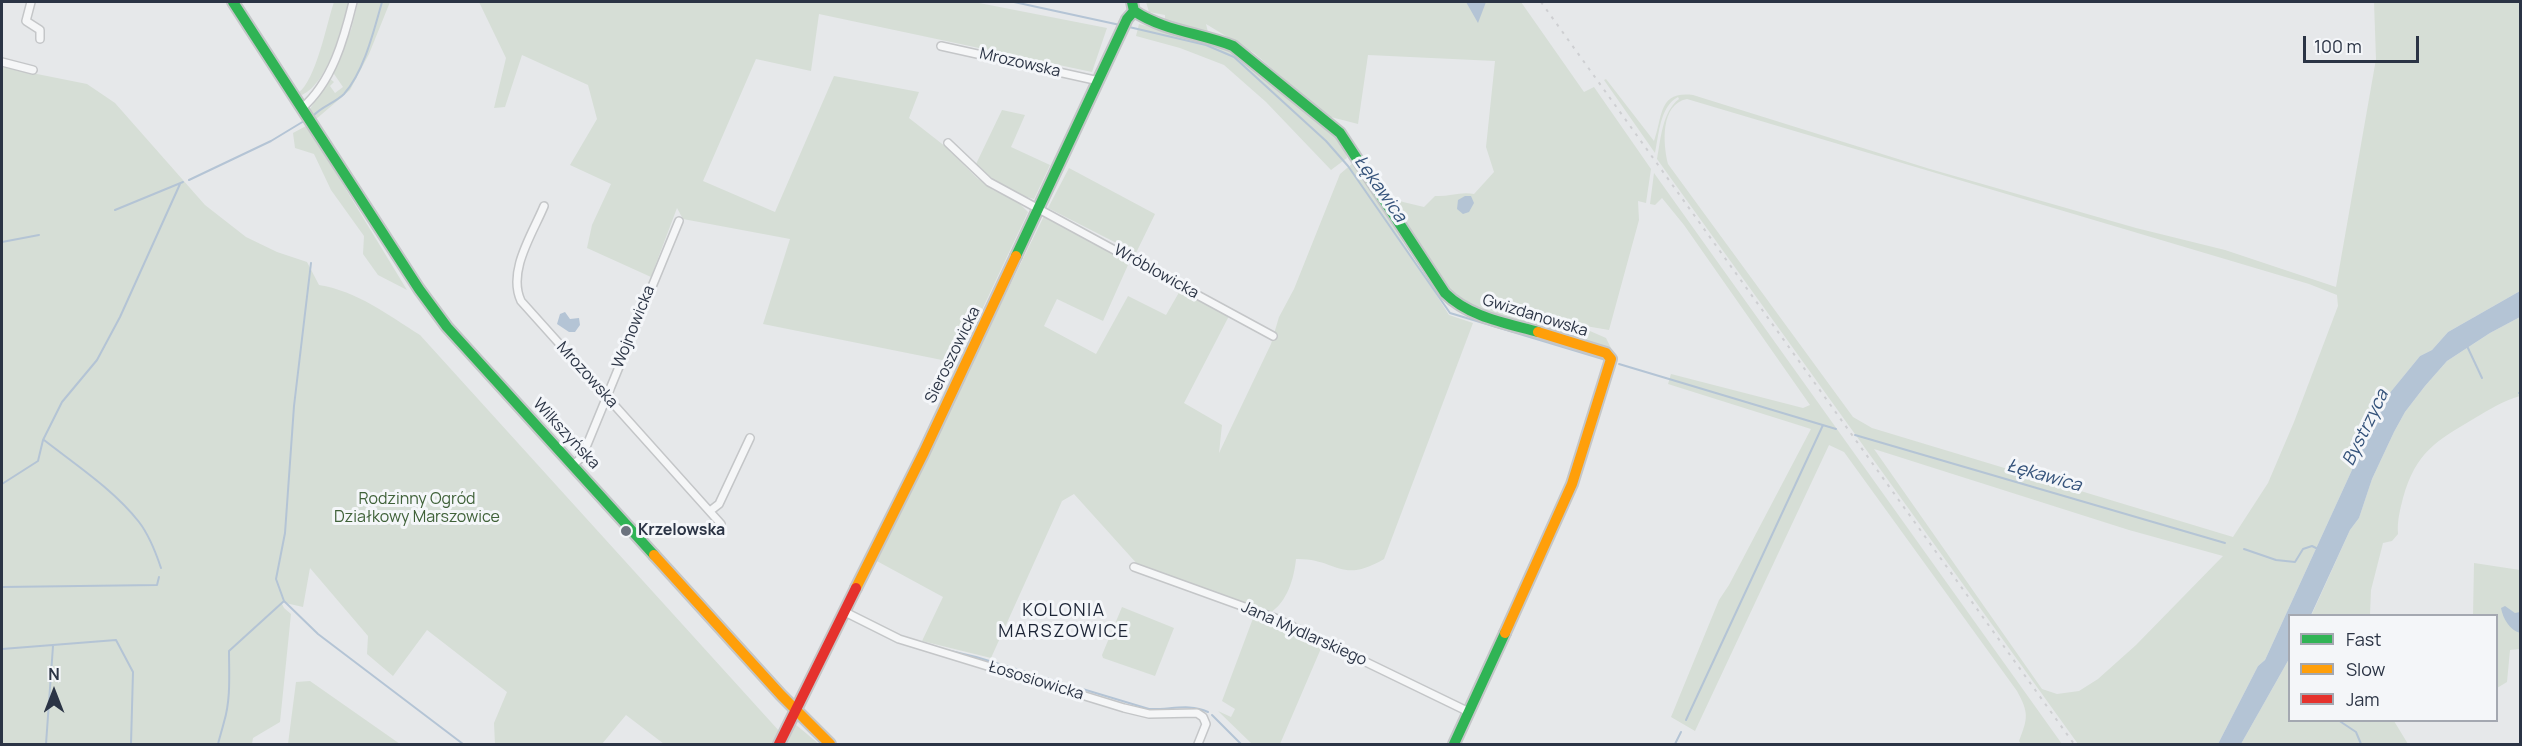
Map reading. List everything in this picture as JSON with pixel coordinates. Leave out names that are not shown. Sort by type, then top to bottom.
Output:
[{"type":"street","points":[[31,2],[26,21],[40,30],[40,39]]},
{"type":"street","name":"Wilkszyńska","points":[[233,2],[419,289],[447,327],[795,711],[830,744]]},
{"type":"street","points":[[302,108],[317,92],[335,58],[353,2]]},
{"type":"street","name":"Sieroszowicka","points":[[795,711],[846,612],[1040,208],[1133,6]]},
{"type":"street","name":"Gwizdanowska","points":[[1133,6],[1152,23],[1215,39],[1233,46],[1340,133],[1441,286],[1455,303],[1471,312],[1606,353],[1611,359],[1610,371],[1572,484],[1454,744]]},
{"type":"street","name":"Mrozowska","points":[[941,46],[1099,81]]},
{"type":"street","points":[[2,62],[33,70]]},
{"type":"street","name":"Wróblowicka","points":[[948,143],[989,182],[1273,336]]},
{"type":"street","name":"Mrozowska","points":[[544,206],[518,269],[518,295],[521,301],[721,524]]},
{"type":"street","name":"Wojnowicka","points":[[573,465],[582,457],[679,221]]},
{"type":"street","points":[[710,511],[719,504],[750,438]]},
{"type":"street","name":"Jana Mydlarskiego","points":[[1134,567],[1275,618],[1468,712]]},
{"type":"street","name":"Łososiowicka","points":[[846,612],[900,639],[1124,708],[1149,714],[1201,715],[1206,724],[1198,744]]},
{"type":"street","points":[[779,744],[795,711]]},
{"type":"green space","points":[[334,2],[349,2],[338,40],[320,78],[302,95],[298,93],[310,77]]},
{"type":"green space","points":[[358,2],[390,2],[369,54],[350,90],[315,120],[310,109],[329,78],[334,82],[330,86],[335,93],[343,87],[332,71],[351,30]]},
{"type":"green space","points":[[479,2],[974,2],[1107,28],[1092,72],[819,14],[811,71],[756,59],[703,181],[775,212],[834,76],[919,92],[909,118],[946,147],[977,178],[993,190],[1017,201],[1028,212],[957,363],[763,324],[790,239],[683,219],[677,208],[651,277],[587,248],[592,225],[611,184],[570,165],[597,119],[588,85],[522,55],[505,107],[494,108],[506,58]]},
{"type":"green space","points":[[1146,2],[1521,2],[1584,92],[1594,87],[1651,169],[1646,203],[1638,201],[1639,220],[1609,330],[1574,324],[1606,338],[1611,348],[1609,351],[1476,308],[1458,300],[1450,293],[1389,202],[1391,195],[1403,202],[1424,207],[1435,196],[1474,194],[1494,172],[1486,147],[1495,61],[1368,55],[1358,124],[1327,116],[1254,53],[1206,24],[1208,32],[1165,22],[1165,15],[1149,12]]},
{"type":"green space","points":[[2374,2],[2520,2],[2520,291],[2448,332],[2432,350],[2420,356],[2384,400],[2265,660],[2258,666],[2218,744],[2078,744],[1657,159],[1666,118],[1673,104],[1679,99],[1678,97],[1667,107],[1664,114],[1655,153],[1604,80],[1606,79],[1654,141],[1661,114],[1668,101],[1673,97],[1693,95],[1930,169],[2136,228],[2225,250],[2336,287],[2376,59]],"holes":[[[1687,99],[2309,284],[2337,295],[2338,306],[2268,483],[2233,537],[1872,428],[1853,417],[1668,164],[1665,146],[1668,116],[1678,102]],[[1874,449],[2129,530],[2223,556],[2136,645],[2098,679],[2079,691],[2057,694],[2042,689]]]},
{"type":"green space","points":[[1139,24],[1229,48],[1333,133],[1345,149],[1347,158],[1331,170],[1266,102],[1224,65],[1180,48],[1136,36]]},
{"type":"green space","name":"Rodzinny Ogród Działkowy Marszowice","points":[[2,67],[87,84],[115,103],[205,205],[246,237],[277,252],[307,262],[319,285],[359,298],[420,335],[780,732],[774,744],[664,744],[626,715],[602,744],[495,744],[494,723],[507,692],[427,630],[393,676],[367,654],[368,636],[310,568],[303,607],[281,602],[291,614],[280,722],[253,738],[252,744],[2,744]]},
{"type":"green space","points":[[1002,110],[1025,115],[1011,147],[1050,165],[1034,199],[1002,186],[976,164]]},
{"type":"green space","points":[[306,126],[407,290],[378,275],[363,254],[364,236],[331,190],[314,154],[295,148],[293,133]]},
{"type":"green space","points":[[1353,163],[1449,315],[1473,323],[1384,559],[1357,570],[1348,570],[1321,562],[1296,559],[1289,589],[1281,603],[1270,613],[1139,566],[1074,494],[1062,501],[991,658],[922,641],[943,597],[875,560],[1044,216],[1125,259],[1128,265],[1103,321],[1057,299],[1044,326],[1096,354],[1128,296],[1166,315],[1181,289],[1229,316],[1184,403],[1222,425],[1219,453],[1271,344],[1279,317],[1294,289],[1340,174]]},
{"type":"green space","points":[[1069,168],[1155,214],[1136,253],[1048,208]]},
{"type":"green space","points":[[1654,173],[2062,744],[2021,744],[2019,741],[2026,716],[2024,705],[2017,691],[1844,452],[1829,445],[1695,731],[1671,717],[1719,600],[1811,429],[1668,384],[1671,374],[1803,408],[1810,405],[1684,225],[1662,198],[1655,205],[1650,204]]},
{"type":"green space","points":[[2520,317],[2520,396],[2508,400],[2449,434],[2429,449],[2414,469],[2403,498],[2398,520],[2398,534],[2392,541],[2383,543],[2371,590],[2370,614],[2312,614],[2350,530],[2359,518],[2372,479],[2405,412],[2447,361]]},
{"type":"green space","points":[[2474,563],[2520,570],[2520,649],[2510,650],[2507,682],[2498,687],[2498,614],[2473,614]]},
{"type":"green space","points":[[1122,607],[1174,628],[1155,676],[1103,658],[1102,655]]},
{"type":"green space","points":[[1255,613],[1273,621],[1274,625],[1322,646],[1280,744],[1252,744],[1218,711],[1231,717],[1235,709],[1222,701]]},
{"type":"green space","points":[[2288,661],[2288,722],[2395,722],[2408,744],[2241,744]]},
{"type":"green space","points":[[310,681],[400,744],[288,744],[296,682]]},
{"type":"green space","points":[[795,724],[819,744],[784,744]]},
{"type":"water","points":[[1466,2],[1486,2],[1478,23]]},
{"type":"water","points":[[1471,196],[1474,203],[1469,212],[1463,214],[1457,209],[1458,200]]},
{"type":"water","points":[[2520,291],[2520,317],[2447,361],[2405,412],[2372,479],[2359,518],[2350,530],[2311,614],[2288,614],[2288,661],[2241,744],[2218,744],[2258,666],[2265,660],[2384,400],[2420,356],[2432,350],[2448,332]]},
{"type":"water","points":[[565,312],[570,319],[579,318],[580,325],[575,332],[569,332],[557,324],[560,314]]},
{"type":"water","points":[[2505,606],[2515,613],[2520,612],[2520,633],[2510,627],[2505,620],[2501,608]]},
{"type":"waterway","points":[[313,116],[344,94],[351,85],[368,50],[382,2]]},
{"type":"waterway","name":"Łękawica","points":[[1014,2],[1120,25]]},
{"type":"waterway","name":"Łękawica","points":[[1129,27],[1206,45],[1234,57],[1326,141],[1348,166],[1450,313],[1606,360]]},
{"type":"waterway","points":[[189,180],[271,141],[304,121]]},
{"type":"waterway","points":[[115,210],[183,182]]},
{"type":"waterway","points":[[2,484],[38,461],[43,440],[62,402],[97,360],[120,317],[180,184]]},
{"type":"waterway","points":[[2,242],[39,235]]},
{"type":"waterway","points":[[218,744],[228,704],[229,651],[284,601],[276,579],[285,533],[294,406],[311,263]]},
{"type":"waterway","points":[[2467,346],[2482,378]]},
{"type":"waterway","name":"Łękawica","points":[[1619,364],[1836,429]]},
{"type":"waterway","points":[[1686,720],[1823,425]]},
{"type":"waterway","name":"Łękawica","points":[[1855,435],[2225,543]]},
{"type":"waterway","points":[[44,440],[94,478],[129,510],[146,533],[161,568]]},
{"type":"waterway","name":"Łękawica","points":[[2244,549],[2276,560],[2295,562],[2303,549],[2312,546],[2318,549]]},
{"type":"waterway","points":[[2,587],[157,585],[159,577]]},
{"type":"waterway","points":[[284,601],[318,634],[463,744]]},
{"type":"waterway","points":[[2,649],[116,640],[133,672],[131,744]]},
{"type":"waterway","points":[[46,744],[53,646]]},
{"type":"waterway","points":[[938,648],[976,657],[1149,709],[1187,707],[1208,712]]},
{"type":"waterway","points":[[1212,715],[1241,744]]},
{"type":"waterway","points":[[2341,722],[2356,732],[2361,744]]},
{"type":"waterway","points":[[1675,744],[1681,732]]},
{"type":"railway","points":[[1541,2],[2074,744]]},
{"type":"traffic: fast","points":[[233,2],[419,289],[447,327],[654,555]]},
{"type":"traffic: fast","points":[[1132,2],[1134,11],[1157,23],[1233,46],[1340,133],[1445,293],[1477,314],[1538,332]]},
{"type":"traffic: fast","points":[[1016,256],[1127,19],[1134,11]]},
{"type":"traffic: fast","points":[[1454,744],[1505,633]]},
{"type":"traffic: slow","points":[[856,588],[924,452],[1016,256]]},
{"type":"traffic: slow","points":[[1505,633],[1572,484],[1611,359],[1606,353],[1538,332]]},
{"type":"traffic: slow","points":[[654,555],[781,695],[830,744]]},
{"type":"traffic: jam","points":[[779,744],[856,588]]},
{"type":"place","name":"Krzelowska","points":[[626,531]]},
{"type":"district","name":"KOLONIA MARSZOWICE","points":[[1064,621]]},
{"type":"water label","name":"Bystrzyca","points":[[2366,428]]}]
